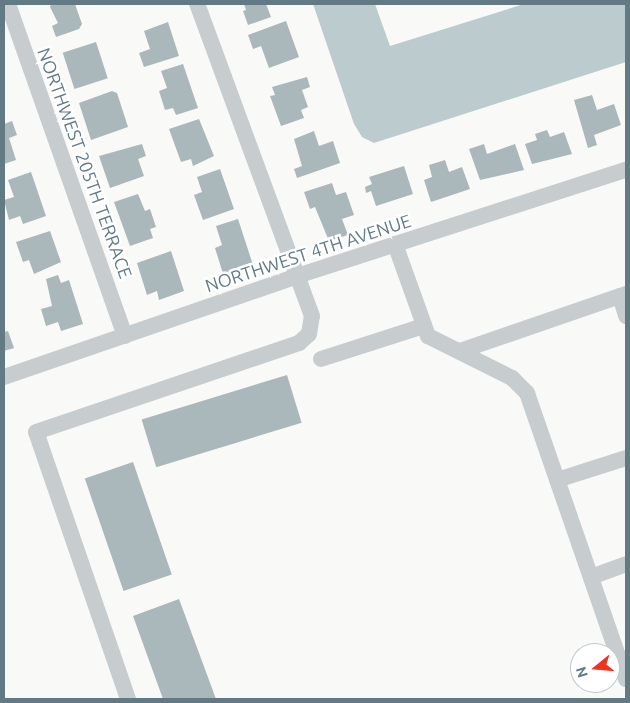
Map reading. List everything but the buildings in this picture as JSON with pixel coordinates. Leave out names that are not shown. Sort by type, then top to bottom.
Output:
[{"type":"street","name":"NORTHWEST 205TH TERRACE","points":[[8,4],[125,336]]},
{"type":"street","points":[[128,699],[36,432],[299,343],[309,334],[312,316],[198,4]]},
{"type":"street","name":"NORTHWEST 4TH AVENUE","points":[[4,376],[296,276],[626,170]]},
{"type":"street","points":[[396,244],[428,336],[512,378],[527,393],[626,679]]},
{"type":"street","points":[[460,351],[623,295],[626,316]]},
{"type":"street","points":[[321,359],[424,326]]},
{"type":"street","points":[[557,480],[626,458]]},
{"type":"street","points":[[591,577],[626,564]]},
{"type":"shaded area","points":[[313,4],[375,4],[390,46],[524,4],[626,4],[626,62],[374,143],[362,137],[354,124]]}]
